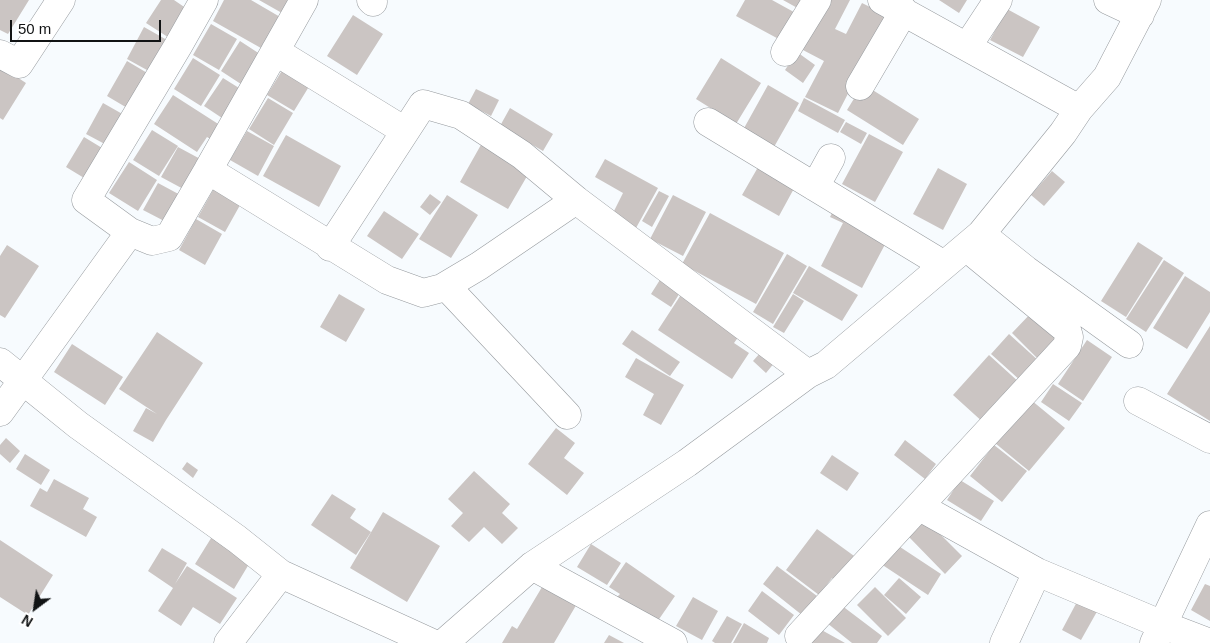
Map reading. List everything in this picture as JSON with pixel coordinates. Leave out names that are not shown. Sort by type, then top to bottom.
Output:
[{"type":"street","points":[[0,54],[19,64],[62,0]]},
{"type":"street","points":[[204,0],[86,200],[130,232],[152,241],[169,237],[304,0]]},
{"type":"street","points":[[784,52],[817,0]]},
{"type":"street","points":[[968,47],[998,0]]},
{"type":"street","points":[[444,643],[532,566],[687,463],[808,374],[826,365],[973,240],[1064,133],[1078,109],[1107,77],[1144,7],[1108,0]]},
{"type":"street","points":[[860,86],[893,6],[1078,109]]},
{"type":"street","points":[[275,51],[405,131]]},
{"type":"street","points":[[330,247],[423,104],[461,115],[522,155],[576,200],[808,374]]},
{"type":"street","points":[[708,122],[944,265]]},
{"type":"street","points":[[815,187],[831,158]]},
{"type":"street","points":[[208,170],[386,280],[423,293],[442,288],[479,266],[576,200]]},
{"type":"street","points":[[0,412],[130,232]]},
{"type":"street","points":[[973,240],[1026,270],[1129,344]]},
{"type":"street","points":[[799,636],[1067,346],[1069,337],[1067,330],[973,240]]},
{"type":"street","points":[[446,286],[567,415]]},
{"type":"street","points":[[0,362],[78,425],[237,539],[281,574],[432,643]]},
{"type":"street","points":[[1138,401],[1210,439]]},
{"type":"street","points":[[920,506],[1037,572],[1159,634],[1210,643]]},
{"type":"street","points":[[1159,634],[1210,525]]},
{"type":"street","points":[[532,566],[673,643]]},
{"type":"street","points":[[1009,642],[1037,572]]},
{"type":"street","points":[[228,643],[281,574]]},
{"type":"building","points":[[0,0],[29,0],[8,34],[0,30]]},
{"type":"building","points":[[161,0],[174,0],[193,13],[174,41],[146,23]]},
{"type":"building","points":[[224,0],[251,0],[287,21],[268,52],[213,21]]},
{"type":"building","points":[[259,0],[299,0],[289,17]]},
{"type":"building","points":[[745,0],[772,0],[801,16],[786,43],[736,16]]},
{"type":"building","points":[[783,0],[807,0],[801,10]]},
{"type":"building","points":[[826,0],[850,0],[835,29],[846,34],[862,3],[888,16],[838,113],[805,97],[824,61],[801,49]]},
{"type":"building","points":[[939,0],[967,0],[959,13]]},
{"type":"building","points":[[1007,9],[1040,27],[1023,57],[990,40]]},
{"type":"building","points":[[353,15],[383,34],[357,75],[327,56]]},
{"type":"building","points":[[211,24],[237,39],[219,70],[193,55]]},
{"type":"building","points":[[144,27],[174,44],[156,75],[127,59]]},
{"type":"building","points":[[240,41],[266,58],[247,88],[221,71]]},
{"type":"building","points":[[797,52],[815,65],[803,83],[785,70]]},
{"type":"building","points":[[193,58],[220,75],[201,106],[174,89]]},
{"type":"building","points":[[721,58],[761,83],[736,124],[696,99]]},
{"type":"building","points":[[127,61],[154,77],[134,112],[107,96]]},
{"type":"building","points":[[286,64],[313,80],[294,111],[267,95]]},
{"type":"building","points":[[0,66],[26,83],[3,120],[0,118]]},
{"type":"building","points":[[223,78],[247,93],[228,122],[204,106]]},
{"type":"building","points":[[863,84],[919,119],[903,145],[847,110]]},
{"type":"building","points":[[768,85],[799,103],[774,147],[743,130]]},
{"type":"building","points":[[476,89],[499,100],[491,116],[468,104]]},
{"type":"building","points":[[173,95],[226,129],[217,143],[207,137],[197,152],[154,124]]},
{"type":"building","points":[[268,98],[293,113],[274,145],[249,129]]},
{"type":"building","points":[[804,98],[845,120],[838,133],[798,111]]},
{"type":"building","points":[[103,103],[133,120],[116,150],[86,134]]},
{"type":"building","points":[[510,108],[553,134],[543,151],[500,126]]},
{"type":"building","points":[[846,122],[867,133],[861,144],[840,132]]},
{"type":"building","points":[[152,130],[178,146],[159,176],[133,160]]},
{"type":"building","points":[[247,131],[274,146],[258,176],[230,160]]},
{"type":"building","points":[[869,134],[903,152],[875,202],[842,184]]},
{"type":"building","points":[[286,135],[341,166],[319,207],[263,176]]},
{"type":"building","points":[[84,137],[112,154],[94,184],[66,167]]},
{"type":"building","points":[[482,143],[530,171],[508,209],[460,182]]},
{"type":"building","points":[[178,147],[204,161],[187,191],[161,177]]},
{"type":"building","points":[[605,159],[658,188],[636,228],[612,215],[623,193],[595,177]]},
{"type":"building","points":[[129,162],[157,180],[138,211],[109,193]]},
{"type":"building","points":[[761,162],[797,183],[779,216],[742,195]]},
{"type":"building","points":[[938,168],[967,184],[943,230],[913,214]]},
{"type":"building","points":[[1052,171],[1065,182],[1044,206],[1031,195]]},
{"type":"building","points":[[158,183],[184,197],[170,224],[143,210]]},
{"type":"building","points":[[217,183],[244,198],[225,232],[198,217]]},
{"type":"building","points":[[659,191],[669,196],[652,227],[642,221]]},
{"type":"building","points":[[430,194],[441,202],[430,215],[420,207]]},
{"type":"building","points":[[447,195],[478,215],[451,258],[419,239]]},
{"type":"building","points":[[673,195],[706,212],[683,256],[650,239]]},
{"type":"building","points":[[836,205],[891,233],[862,288],[821,266],[843,223],[830,217]]},
{"type":"building","points":[[384,211],[419,234],[402,259],[367,236]]},
{"type":"building","points":[[710,213],[784,253],[756,304],[682,264]]},
{"type":"building","points":[[196,219],[222,234],[205,265],[179,250]]},
{"type":"building","points":[[1138,242],[1163,258],[1126,317],[1101,301]]},
{"type":"building","points":[[7,245],[39,266],[5,318],[0,315],[0,256]]},
{"type":"building","points":[[787,254],[807,266],[773,324],[753,312]]},
{"type":"building","points":[[1164,260],[1184,273],[1146,332],[1126,319]]},
{"type":"building","points":[[809,266],[858,295],[842,321],[793,293]]},
{"type":"building","points":[[663,275],[683,288],[671,307],[651,294]]},
{"type":"building","points":[[1185,276],[1210,292],[1210,312],[1187,349],[1153,328]]},
{"type":"building","points":[[684,290],[744,329],[734,343],[749,353],[732,379],[658,330]]},
{"type":"building","points":[[339,294],[365,309],[346,342],[320,327]]},
{"type":"building","points":[[793,294],[804,301],[784,333],[773,327]]},
{"type":"building","points":[[1033,311],[1058,336],[1037,358],[1012,333]]},
{"type":"building","points":[[1210,326],[1210,421],[1167,394]]},
{"type":"building","points":[[632,330],[680,362],[670,376],[622,344]]},
{"type":"building","points":[[157,332],[203,363],[153,442],[133,431],[146,408],[157,414],[119,389]]},
{"type":"building","points":[[1009,334],[1040,362],[1022,382],[991,354]]},
{"type":"building","points":[[1087,340],[1112,357],[1083,401],[1058,384]]},
{"type":"building","points":[[72,344],[123,377],[105,405],[54,372]]},
{"type":"building","points":[[768,344],[780,356],[766,373],[753,361]]},
{"type":"building","points":[[989,355],[1021,384],[985,424],[953,395]]},
{"type":"building","points":[[636,358],[684,385],[661,425],[643,415],[654,394],[625,377]]},
{"type":"building","points":[[1053,384],[1082,403],[1069,421],[1041,402]]},
{"type":"building","points":[[1031,400],[1065,428],[1029,471],[995,443]]},
{"type":"building","points":[[556,428],[575,443],[564,458],[584,473],[567,495],[528,464]]},
{"type":"building","points":[[6,438],[20,451],[10,463],[0,454],[0,445]]},
{"type":"building","points":[[905,440],[936,464],[925,479],[894,455]]},
{"type":"building","points":[[994,445],[1027,471],[1002,502],[970,476]]},
{"type":"building","points":[[25,454],[50,470],[41,485],[16,469]]},
{"type":"building","points":[[832,455],[859,473],[847,491],[820,473]]},
{"type":"building","points":[[187,462],[198,470],[193,478],[182,469]]},
{"type":"building","points":[[474,471],[510,504],[502,513],[518,528],[502,544],[484,527],[469,542],[451,526],[463,513],[448,499]]},
{"type":"building","points":[[54,479],[89,498],[83,509],[97,517],[86,537],[30,506],[40,488],[47,492]]},
{"type":"building","points":[[960,480],[994,501],[981,521],[947,500]]},
{"type":"building","points":[[332,494],[356,509],[350,518],[371,532],[356,555],[311,525]]},
{"type":"building","points":[[383,512],[440,546],[407,602],[350,568]]},
{"type":"building","points":[[926,520],[962,556],[945,574],[909,537]]},
{"type":"building","points":[[817,529],[861,561],[843,586],[832,578],[819,595],[786,570]]},
{"type":"building","points":[[213,535],[252,559],[234,589],[195,564]]},
{"type":"building","points":[[0,540],[53,575],[28,615],[0,597]]},
{"type":"building","points":[[894,543],[941,574],[928,595],[881,564]]},
{"type":"building","points":[[591,544],[621,563],[607,585],[577,567]]},
{"type":"building","points":[[162,548],[187,563],[175,584],[187,566],[237,598],[220,624],[193,607],[181,626],[158,611],[173,588],[148,571]]},
{"type":"building","points":[[626,562],[675,596],[655,625],[616,598],[620,594],[609,587]]},
{"type":"building","points":[[777,566],[817,596],[802,615],[763,584]]},
{"type":"building","points":[[899,578],[921,597],[906,614],[884,595]]},
{"type":"building","points":[[545,582],[578,602],[554,643],[502,643],[512,626],[517,629]]},
{"type":"building","points":[[1205,584],[1210,586],[1210,621],[1191,610]]},
{"type":"building","points":[[875,587],[906,618],[888,636],[857,605]]},
{"type":"building","points":[[762,591],[794,615],[779,635],[748,611]]},
{"type":"building","points":[[693,597],[718,611],[702,640],[676,626]]},
{"type":"building","points":[[1079,598],[1099,608],[1081,640],[1062,630]]},
{"type":"building","points":[[841,605],[882,636],[877,643],[852,643],[827,623]]},
{"type":"building","points":[[727,616],[742,624],[731,643],[715,643],[712,641]]},
{"type":"building","points":[[744,623],[769,638],[767,643],[733,643]]},
{"type":"building","points":[[818,628],[845,643],[810,643]]},
{"type":"building","points":[[609,635],[624,643],[604,643]]}]
